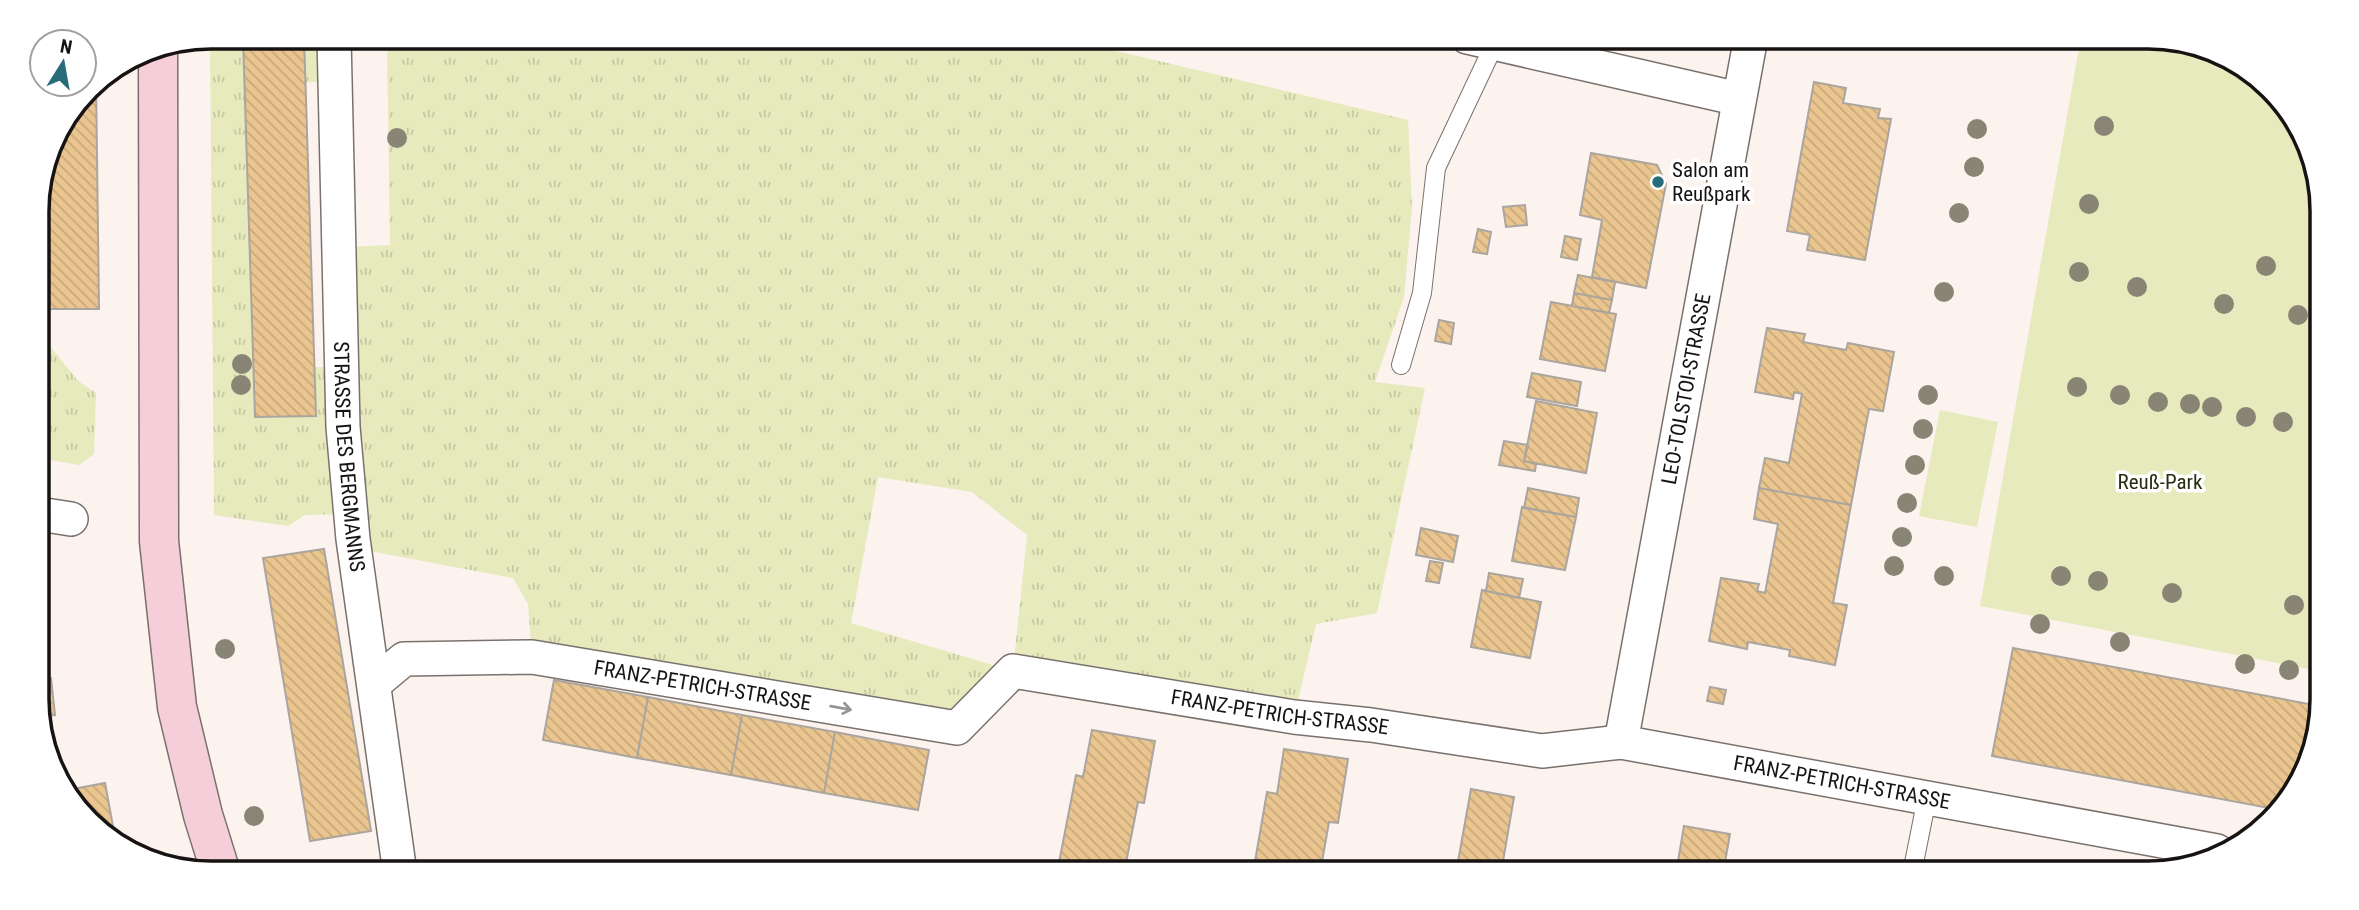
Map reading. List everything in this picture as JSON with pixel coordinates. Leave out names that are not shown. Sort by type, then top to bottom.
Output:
[{"type":"main road","points":[[158,58],[159,541],[177,708],[217,861]]},
{"type":"street","name":"STRASSE DES BERGMANNS","points":[[334,49],[343,427],[353,539],[398,861]]},
{"type":"street","points":[[1520,49],[1739,99]]},
{"type":"street","name":"LEO-TOLSTOI-STRASSE","points":[[1621,743],[1749,49]]},
{"type":"street","points":[[49,516],[71,519]]},
{"type":"street","name":"FRANZ-PETRICH-STRASSE","points":[[374,684],[404,659],[532,657],[957,728],[1013,671],[1294,717],[1371,725],[1542,751],[1621,743],[2209,849]]},
{"type":"lane","points":[[1401,365],[1422,293],[1436,168],[1478,49]]},
{"type":"lane","points":[[1914,861],[1927,798]]},
{"type":"green space","points":[[210,49],[243,49],[255,417],[315,416],[314,367],[331,367],[337,514],[305,515],[288,526],[214,515]]},
{"type":"green space","points":[[304,49],[334,49],[335,82],[305,82]]},
{"type":"green space","points":[[387,49],[1108,49],[1408,120],[1412,207],[1404,297],[1375,382],[1425,388],[1377,613],[1316,624],[1294,717],[1014,671],[957,728],[532,657],[528,604],[513,578],[359,549],[353,247],[390,245]],"holes":[[[878,477],[972,492],[1027,535],[1013,671],[851,623]]]},
{"type":"green space","name":"Reuß-Park","points":[[2079,49],[2169,50],[2219,66],[2255,89],[2276,113],[2298,149],[2309,190],[2310,669],[1980,606]]},
{"type":"green space","points":[[49,345],[78,381],[96,393],[94,454],[79,465],[49,460]]},
{"type":"green space","points":[[1940,410],[1998,422],[1977,527],[1919,516]]},
{"type":"building","points":[[243,49],[304,49],[316,416],[255,417]]},
{"type":"building","points":[[1814,82],[1846,88],[1843,103],[1880,109],[1878,118],[1891,119],[1865,260],[1807,250],[1810,235],[1787,231]]},
{"type":"building","points":[[96,98],[99,309],[49,309],[49,201],[52,180],[61,149],[76,121]]},
{"type":"building","points":[[1591,153],[1657,165],[1666,184],[1646,288],[1592,277],[1602,220],[1580,215]]},
{"type":"building","points":[[1525,205],[1527,225],[1506,227],[1503,207]]},
{"type":"building","points":[[1478,229],[1491,232],[1487,254],[1473,252]]},
{"type":"building","points":[[1565,236],[1581,239],[1577,260],[1561,257]]},
{"type":"building","points":[[1578,275],[1615,282],[1612,300],[1574,293]]},
{"type":"building","points":[[1574,293],[1612,300],[1609,313],[1572,306]]},
{"type":"building","points":[[1551,302],[1616,314],[1605,371],[1540,359]]},
{"type":"building","points":[[1439,320],[1454,323],[1451,344],[1435,341]]},
{"type":"building","points":[[1767,328],[1805,334],[1803,342],[1846,350],[1848,343],[1894,352],[1883,411],[1869,409],[1851,505],[1759,488],[1765,458],[1789,463],[1802,394],[1794,392],[1793,399],[1755,392]]},
{"type":"building","points":[[1532,373],[1581,382],[1577,406],[1527,397]]},
{"type":"building","points":[[1536,401],[1597,413],[1586,473],[1524,461]]},
{"type":"building","points":[[1504,441],[1528,445],[1524,461],[1536,464],[1535,471],[1499,465]]},
{"type":"building","points":[[1528,488],[1579,498],[1576,517],[1524,508]]},
{"type":"building","points":[[1759,488],[1851,505],[1833,603],[1847,605],[1835,665],[1789,656],[1790,650],[1748,642],[1747,649],[1709,641],[1721,578],[1759,584],[1757,591],[1765,593],[1778,524],[1754,519]]},
{"type":"building","points":[[1522,507],[1576,517],[1565,570],[1512,561]]},
{"type":"building","points":[[1421,528],[1458,536],[1453,562],[1416,555]]},
{"type":"building","points":[[324,549],[371,831],[310,841],[263,558]]},
{"type":"building","points":[[1430,561],[1443,563],[1439,583],[1426,581]]},
{"type":"building","points":[[1489,573],[1523,579],[1519,598],[1486,591]]},
{"type":"building","points":[[1482,590],[1541,602],[1530,658],[1471,647]]},
{"type":"building","points":[[2013,648],[2310,704],[2309,720],[2301,751],[2283,789],[2267,808],[1992,756]]},
{"type":"building","points":[[51,678],[55,715],[50,715]]},
{"type":"building","points":[[554,680],[648,697],[637,758],[543,740]]},
{"type":"building","points":[[1710,687],[1726,690],[1723,704],[1707,701]]},
{"type":"building","points":[[648,697],[742,715],[731,775],[637,758]]},
{"type":"building","points":[[742,715],[835,732],[824,793],[731,775]]},
{"type":"building","points":[[1092,730],[1155,741],[1144,803],[1138,802],[1126,861],[1059,861],[1076,775],[1083,777]]},
{"type":"building","points":[[835,732],[929,750],[918,810],[824,793]]},
{"type":"building","points":[[1284,749],[1348,759],[1338,823],[1329,822],[1322,861],[1255,861],[1267,792],[1277,794]]},
{"type":"building","points":[[105,783],[113,828],[89,806],[76,789]]},
{"type":"building","points":[[1471,789],[1514,797],[1503,861],[1458,861]]},
{"type":"building","points":[[1684,826],[1730,834],[1725,861],[1678,861]]},
{"type":"place","name":"Salon am Reußpark","points":[[1658,182]]}]
